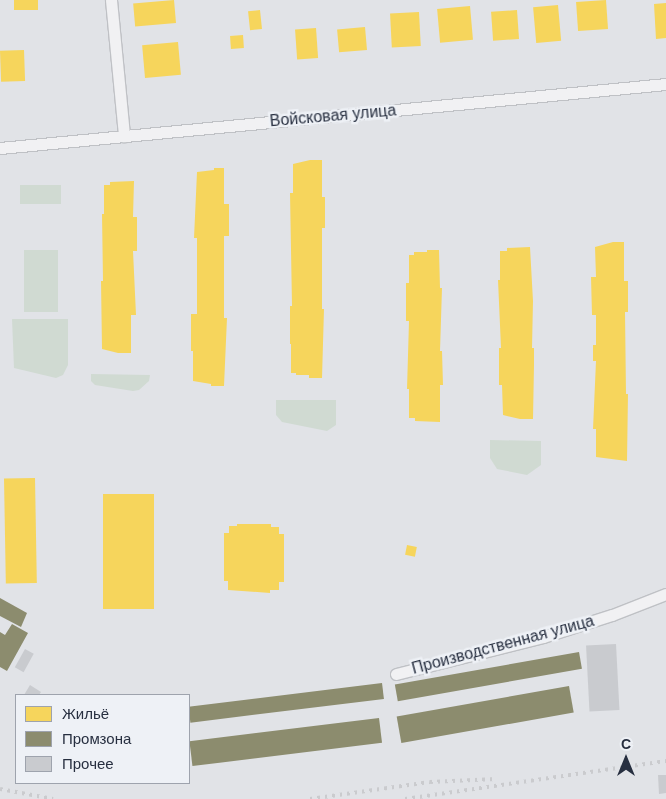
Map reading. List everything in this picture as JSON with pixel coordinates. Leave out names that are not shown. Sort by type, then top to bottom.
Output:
[{"type":"street","points":[[111,0],[124,136]]},
{"type":"street","name":"Войсковая улица","points":[[0,148],[666,84]]},
{"type":"street","name":"Производственная улица","points":[[396,674],[543,637],[612,615],[666,594]]},
{"type":"shaded area","points":[[20,185],[61,185],[61,204],[20,204]]},
{"type":"shaded area","points":[[24,250],[58,250],[58,312],[24,312]]},
{"type":"shaded area","points":[[12,319],[68,319],[68,365],[63,375],[56,378],[14,368]]},
{"type":"shaded area","points":[[91,374],[150,375],[149,381],[139,390],[133,391],[95,385],[91,381]]},
{"type":"shaded area","points":[[276,400],[336,400],[336,425],[327,431],[282,422],[276,415]]},
{"type":"shaded area","points":[[490,440],[541,441],[541,465],[527,475],[497,469],[490,458]]},
{"type":"building: Жильё","points":[[14,0],[38,0],[38,10],[14,10]]},
{"type":"building: Жильё","points":[[174,0],[176,23],[135,26],[133,4]]},
{"type":"building: Жильё","points":[[606,0],[608,29],[578,31],[576,2]]},
{"type":"building: Жильё","points":[[666,3],[666,38],[656,39],[654,4]]},
{"type":"building: Жильё","points":[[558,5],[561,41],[536,43],[533,7]]},
{"type":"building: Жильё","points":[[470,6],[473,40],[440,43],[437,9]]},
{"type":"building: Жильё","points":[[260,10],[262,29],[250,30],[248,11]]},
{"type":"building: Жильё","points":[[517,10],[519,39],[493,41],[491,12]]},
{"type":"building: Жильё","points":[[419,12],[421,46],[392,47],[390,14]]},
{"type":"building: Жильё","points":[[365,27],[367,50],[339,52],[337,29]]},
{"type":"building: Жильё","points":[[316,28],[318,58],[297,59],[295,29]]},
{"type":"building: Жильё","points":[[243,35],[244,48],[231,49],[230,36]]},
{"type":"building: Жильё","points":[[178,42],[181,75],[145,78],[142,45]]},
{"type":"building: Жильё","points":[[24,50],[25,81],[1,82],[0,51]]},
{"type":"building: Жильё","points":[[310,160],[322,160],[322,197],[325,197],[325,228],[322,228],[322,309],[324,309],[322,378],[309,378],[309,375],[291,373],[290,193],[293,193],[293,164]]},
{"type":"building: Жильё","points":[[214,168],[224,168],[224,204],[229,204],[229,236],[224,236],[224,318],[227,318],[224,386],[211,386],[211,384],[193,381],[193,351],[191,351],[191,314],[197,314],[197,238],[194,238],[197,172],[214,170]]},
{"type":"building: Жильё","points":[[134,181],[133,217],[137,217],[137,251],[133,251],[136,315],[131,315],[131,353],[118,353],[102,349],[101,281],[103,281],[102,214],[104,214],[104,185],[110,185],[110,182]]},
{"type":"building: Жильё","points":[[613,242],[624,242],[624,281],[628,281],[628,312],[625,312],[626,394],[628,394],[627,461],[596,457],[596,429],[593,429],[596,361],[593,361],[593,345],[596,345],[596,315],[592,315],[591,277],[596,277],[595,247]]},
{"type":"building: Жильё","points":[[530,247],[533,301],[532,348],[534,348],[533,419],[520,419],[503,415],[502,385],[499,385],[499,348],[501,348],[498,280],[500,280],[500,251],[507,251],[507,248]]},
{"type":"building: Жильё","points":[[427,250],[439,250],[440,288],[442,288],[440,351],[442,351],[443,385],[440,385],[440,422],[415,421],[415,418],[409,418],[409,389],[407,389],[409,321],[406,321],[406,283],[409,283],[409,255],[414,255],[414,252],[427,252]]},
{"type":"building: Жильё","points":[[35,478],[37,583],[6,584],[4,479]]},
{"type":"building: Жильё","points":[[103,494],[154,494],[154,609],[103,609]]},
{"type":"building: Жильё","points":[[237,524],[271,524],[271,527],[279,527],[279,534],[284,534],[284,582],[279,582],[279,590],[270,590],[270,593],[228,590],[228,581],[224,581],[224,533],[229,533],[229,526],[237,526]]},
{"type":"building: Жильё","points":[[407,545],[417,547],[415,557],[405,555]]},
{"type":"building: Промзона","points":[[0,598],[27,613],[21,627],[0,616]]},
{"type":"building: Промзона","points":[[12,624],[28,633],[7,671],[0,667],[0,632],[5,635]]},
{"type":"building: Промзона","points":[[579,652],[582,669],[398,701],[395,684]]},
{"type":"building: Промзона","points":[[382,683],[384,699],[190,723],[190,719],[190,707]]},
{"type":"building: Промзона","points":[[569,686],[574,713],[401,743],[397,716]]},
{"type":"building: Промзона","points":[[379,718],[382,743],[192,766],[190,741]]},
{"type":"building: Прочее","points":[[616,644],[619,710],[589,711],[586,646]]},
{"type":"building: Прочее","points":[[25,649],[34,654],[24,672],[15,667]]},
{"type":"building: Прочее","points":[[30,685],[41,692],[40,694],[25,694]]},
{"type":"building: Прочее","points":[[658,775],[666,775],[666,793],[659,794]]},
{"type":"railway","points":[[405,799],[666,761]]},
{"type":"railway","points":[[310,799],[430,782],[496,779]]},
{"type":"railway","points":[[0,789],[53,799]]}]
